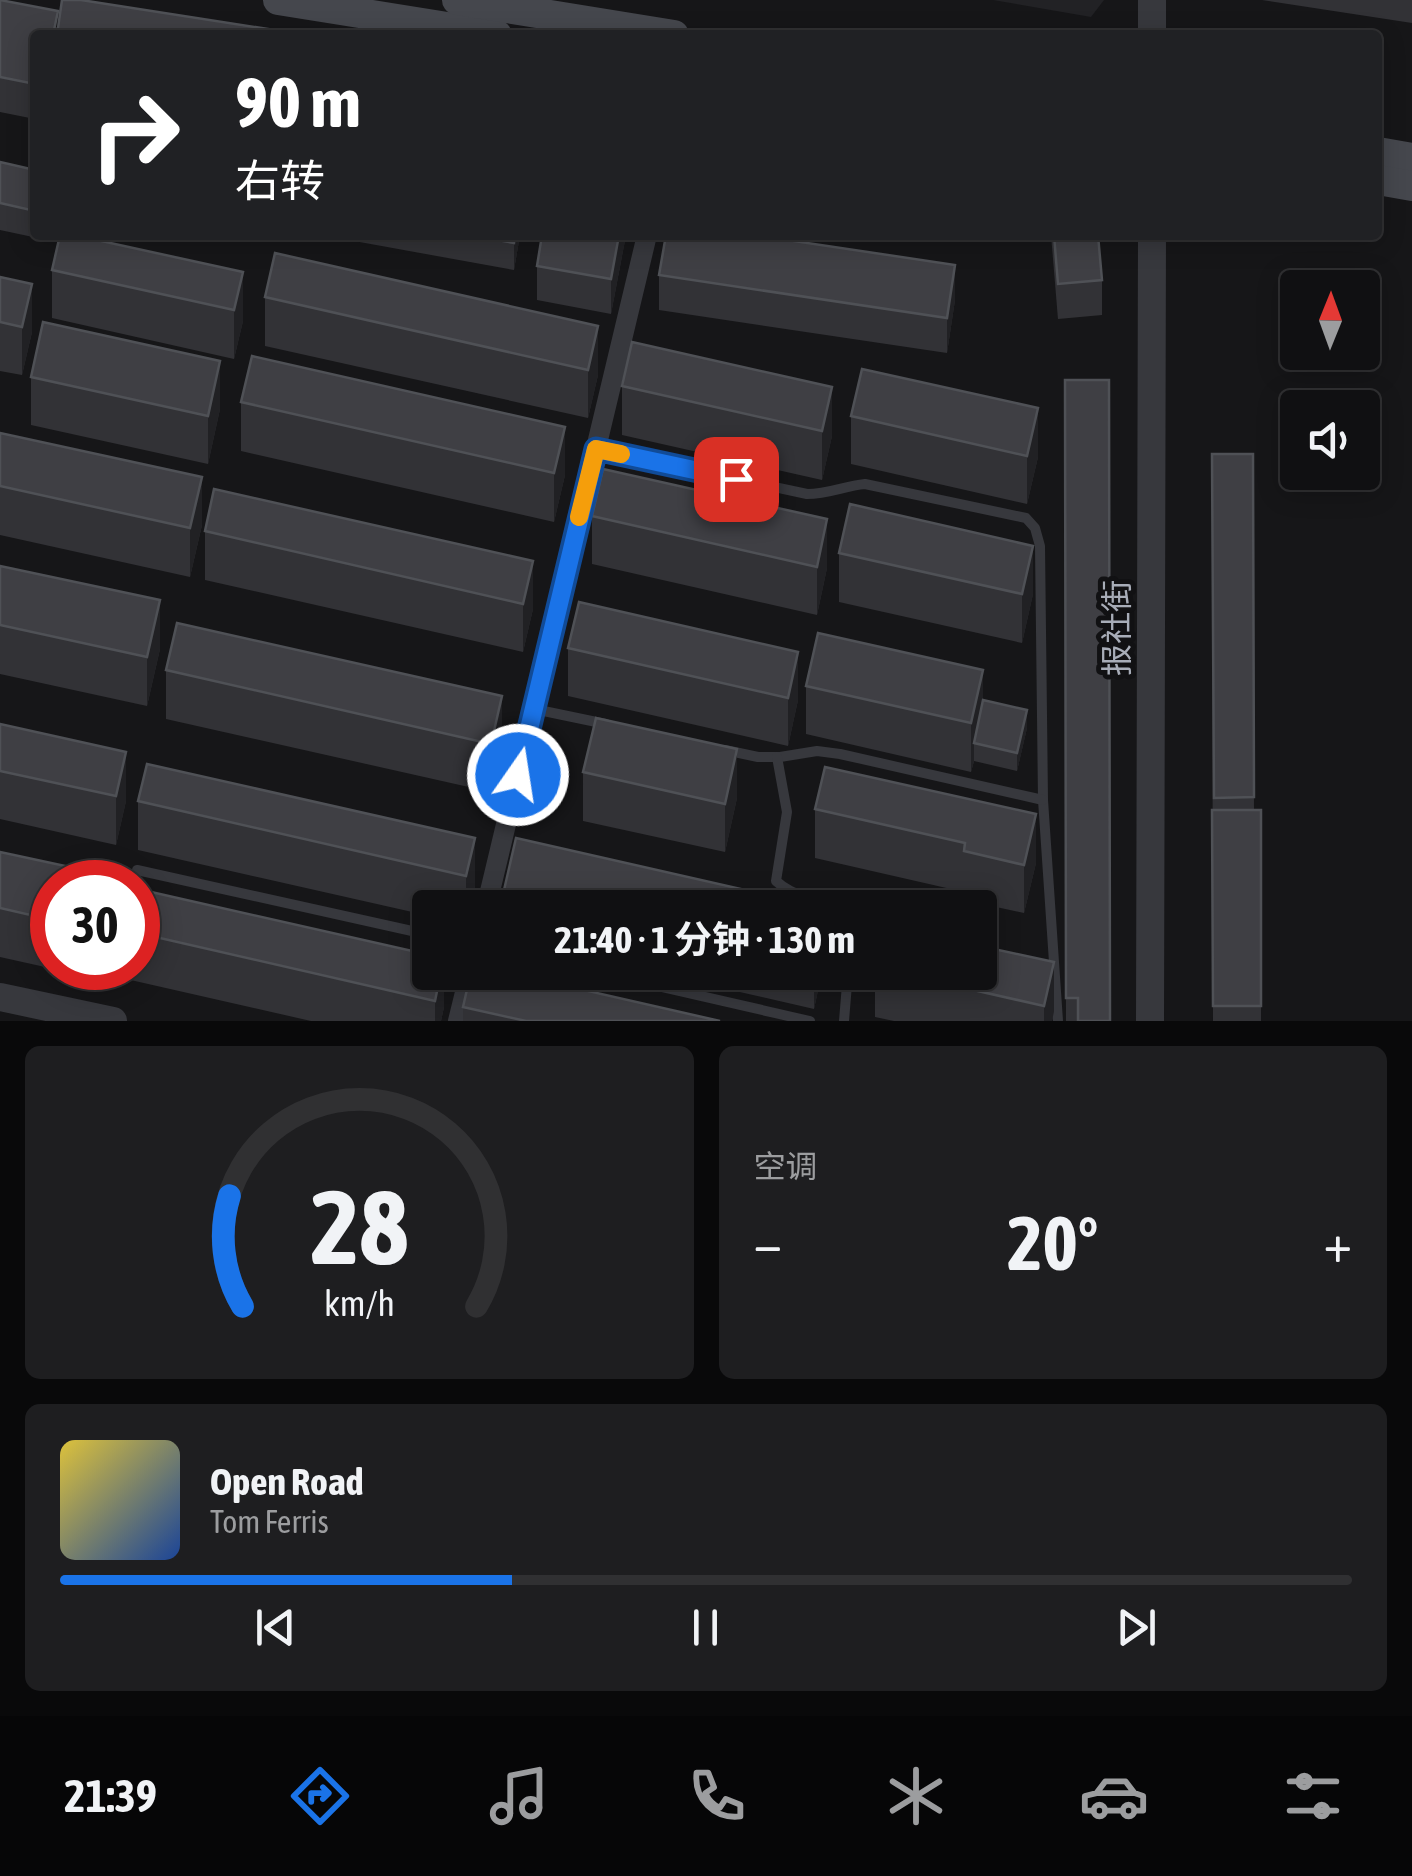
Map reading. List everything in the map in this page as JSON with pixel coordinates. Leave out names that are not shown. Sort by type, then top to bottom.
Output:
[{"type":"main road","points":[[278,0],[466,30]]},
{"type":"main road","points":[[457,0],[592,11],[657,30]]},
{"type":"main road","points":[[1382,153],[1412,158]]},
{"type":"main road","points":[[1382,181],[1412,186]]},
{"type":"street","points":[[1152,0],[1152,30]]},
{"type":"street","points":[[490,890],[646,240]]},
{"type":"street","name":"报社街","points":[[1150,1021],[1152,240]]},
{"type":"street","points":[[458,1021],[466,990]]},
{"type":"street","points":[[0,996],[113,1021]]},
{"type":"lane","points":[[596,449],[806,494],[826,494],[865,484],[1026,518],[1035,528],[1040,546],[1043,800],[1058,1021]]},
{"type":"lane","points":[[533,708],[627,729]]},
{"type":"lane","points":[[720,749],[758,757],[817,751],[840,754],[1043,800]]},
{"type":"lane","points":[[777,757],[787,812],[776,881],[786,890]]},
{"type":"lane","points":[[160,875],[412,931]]},
{"type":"lane","points":[[675,990],[810,1021]]},
{"type":"lane","points":[[844,1021],[847,990]]},
{"type":"shaded area","points":[[993,0],[1104,0],[1091,17]]},
{"type":"building","points":[[0,0],[58,11],[54,30],[30,30],[30,83],[0,77]]},
{"type":"building","points":[[62,0],[81,0],[274,30],[58,30]]},
{"type":"building","points":[[0,162],[30,169],[30,210],[0,203]]},
{"type":"building","points":[[59,240],[97,240],[243,272],[234,310],[52,270]]},
{"type":"building","points":[[541,240],[618,240],[611,279],[537,266]]},
{"type":"building","points":[[665,240],[788,240],[955,265],[947,318],[659,275]]},
{"type":"building","points":[[1054,240],[1098,240],[1102,280],[1058,284]]},
{"type":"building","points":[[275,253],[598,326],[588,370],[265,297]]},
{"type":"building","points":[[0,277],[32,284],[22,327],[0,322]]},
{"type":"building","points":[[43,322],[220,361],[208,416],[31,377]]},
{"type":"building","points":[[632,342],[832,387],[822,431],[622,386]]},
{"type":"building","points":[[252,356],[565,427],[554,473],[241,402]]},
{"type":"building","points":[[862,369],[1038,408],[1027,456],[851,416]]},
{"type":"building","points":[[1065,380],[1109,380],[1110,1021],[1078,1021],[1078,998],[1066,998]]},
{"type":"building","points":[[0,433],[202,477],[190,528],[0,486]]},
{"type":"building","points":[[1212,454],[1253,454],[1254,797],[1214,798]]},
{"type":"building","points":[[603,469],[827,519],[817,567],[592,516]]},
{"type":"building","points":[[214,489],[533,561],[523,604],[205,531]]},
{"type":"building","points":[[850,504],[1033,546],[1022,594],[839,553]]},
{"type":"building","points":[[0,566],[160,600],[147,657],[0,625]]},
{"type":"building","points":[[579,602],[798,652],[788,698],[568,648]]},
{"type":"building","points":[[177,623],[502,696],[491,744],[166,670]]},
{"type":"building","points":[[818,633],[983,670],[971,723],[806,686]]},
{"type":"building","points":[[983,700],[1027,710],[1017,753],[974,743]]},
{"type":"building","points":[[596,718],[737,749],[725,804],[583,772]]},
{"type":"building","points":[[0,724],[126,752],[116,796],[0,771]]},
{"type":"building","points":[[147,764],[475,838],[466,876],[138,801]]},
{"type":"building","points":[[825,767],[1036,814],[1024,865],[964,851],[965,843],[815,809]]},
{"type":"building","points":[[1212,810],[1261,810],[1261,1006],[1213,1006]]},
{"type":"building","points":[[516,838],[746,890],[504,890]]},
{"type":"building","points":[[0,852],[37,860],[30,860],[30,915],[0,908]]},
{"type":"building","points":[[160,894],[412,951],[412,990],[437,990],[435,1001],[160,938]]},
{"type":"building","points":[[997,950],[1054,962],[1044,1006],[973,990],[997,990]]},
{"type":"building","points":[[467,990],[584,990],[720,1021],[526,1021],[463,1007]]},
{"type":"slow traffic","points":[[579,517],[596,449],[621,454]]},
{"type":"route","points":[[518,775],[596,449],[736,479]]}]
